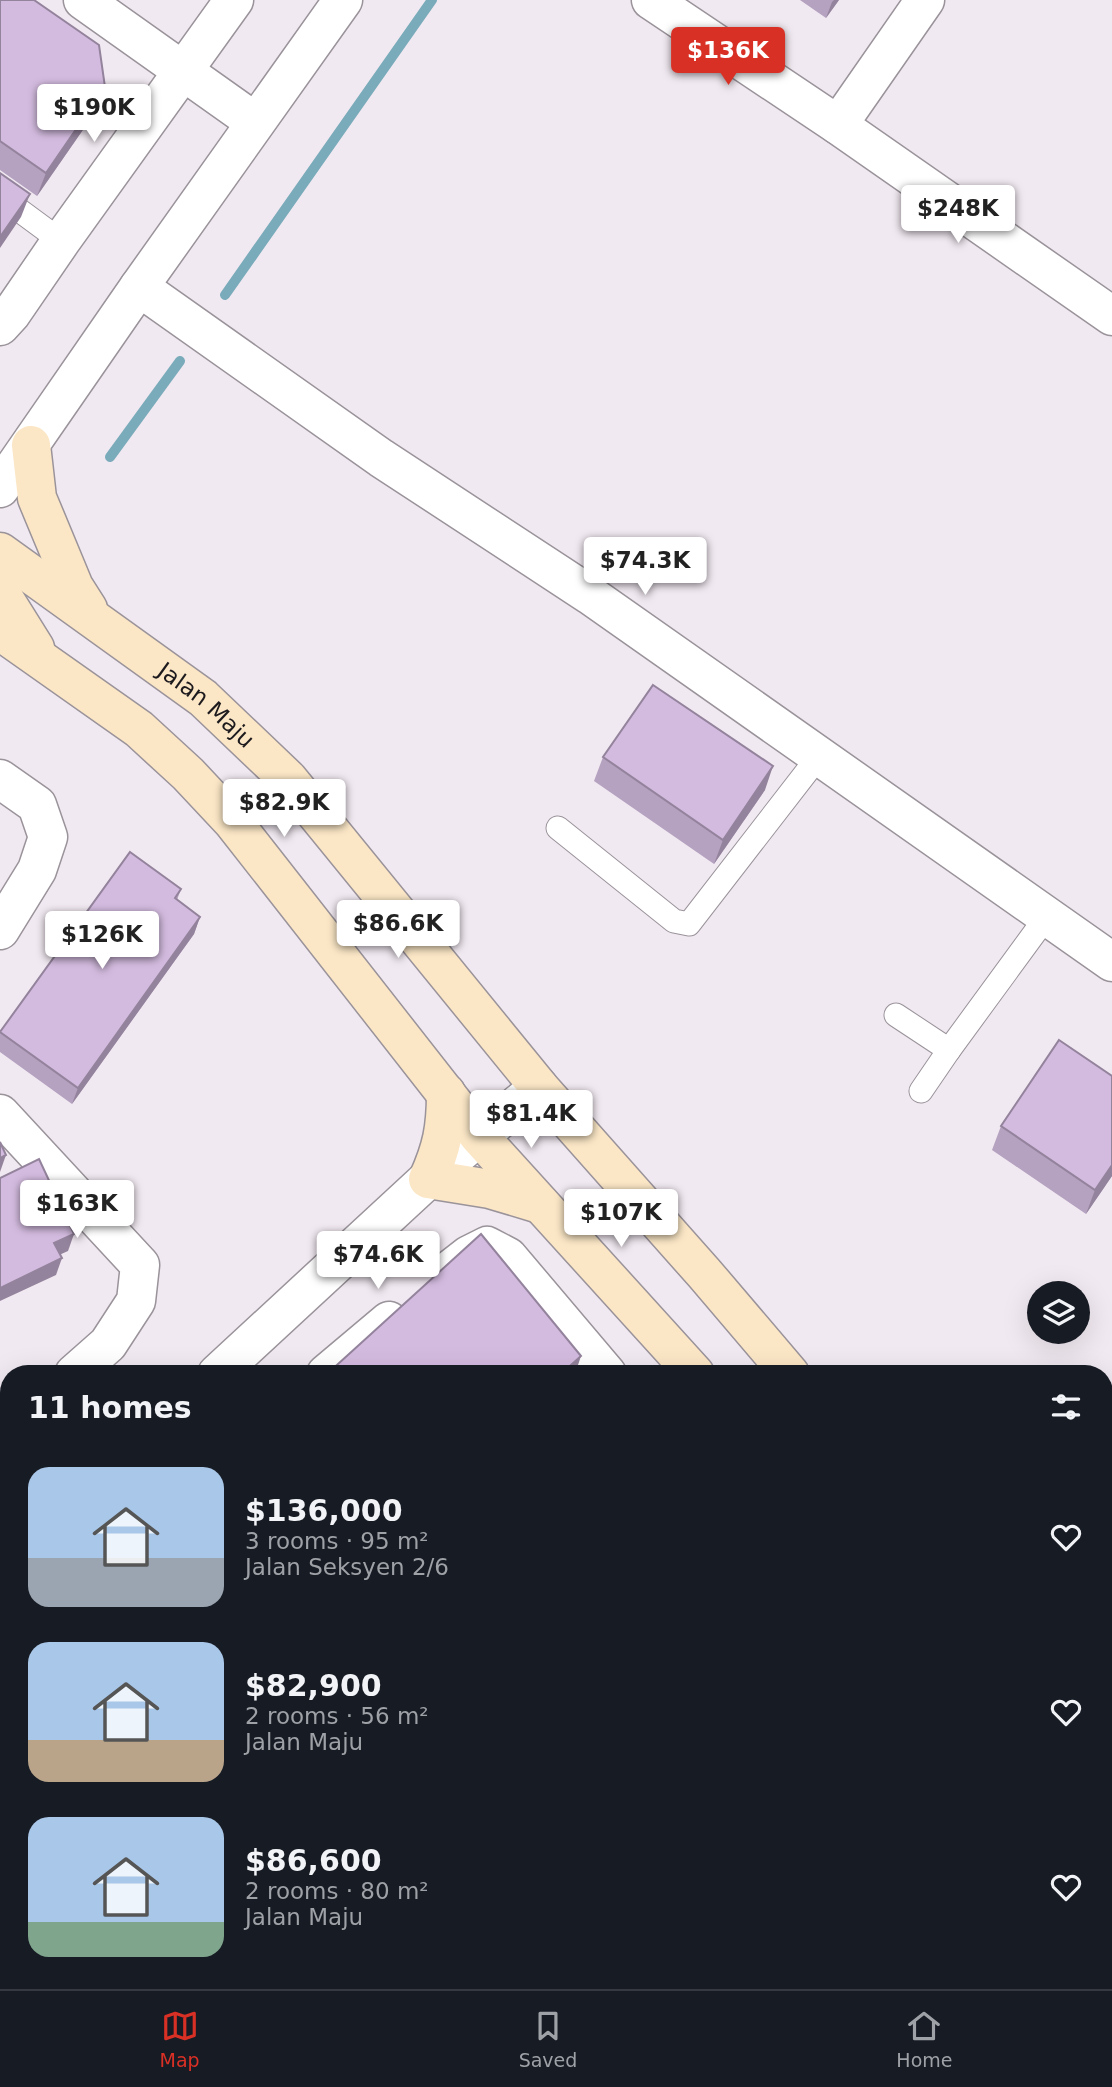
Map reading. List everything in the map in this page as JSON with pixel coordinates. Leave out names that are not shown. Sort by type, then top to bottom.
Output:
[{"type":"street","points":[[83,0],[255,122]]},
{"type":"street","points":[[0,326],[234,0]]},
{"type":"street","points":[[0,488],[25,436],[139,287],[343,0]]},
{"type":"street","points":[[651,0],[838,125],[1112,316]]},
{"type":"street","points":[[838,125],[925,0]]},
{"type":"street","points":[[139,287],[381,458],[590,596],[1112,962]]},
{"type":"street","points":[[25,436],[37,498],[74,587],[95,620]]},
{"type":"street","name":"Jalan Maju","points":[[0,552],[203,698],[288,779],[539,1087],[782,1365]]},
{"type":"street","points":[[0,592],[47,664]]},
{"type":"street","points":[[0,631],[139,729],[188,774],[233,822],[479,1136],[687,1365]]},
{"type":"street","points":[[0,779],[37,805],[48,837],[37,870],[0,930]]},
{"type":"street","points":[[227,1365],[428,1179],[539,1087]]},
{"type":"street","points":[[428,1179],[440,1153],[446,1115],[446,1093]]},
{"type":"street","points":[[0,1114],[140,1265],[136,1301],[108,1344],[84,1365]]},
{"type":"street","points":[[428,1179],[490,1189],[540,1204]]},
{"type":"street","points":[[337,1365],[469,1255],[486,1246],[508,1257],[599,1365]]},
{"type":"lane","points":[[0,196],[61,241]]},
{"type":"lane","points":[[558,828],[674,922],[689,924],[819,756]]},
{"type":"lane","points":[[921,1091],[1047,916]]},
{"type":"lane","points":[[896,1015],[949,1050]]},
{"type":"building","points":[[0,0],[34,0],[99,45],[105,87],[46,173],[0,141]]},
{"type":"building","points":[[0,173],[30,194],[0,237]]},
{"type":"building","points":[[653,685],[773,766],[723,840],[603,757]]},
{"type":"building","points":[[130,852],[181,889],[175,898],[200,917],[78,1088],[0,1032]]},
{"type":"building","points":[[1059,1040],[1112,1076],[1112,1165],[1095,1190],[1001,1126]]},
{"type":"building","points":[[0,1142],[6,1155],[0,1158]]},
{"type":"building","points":[[39,1159],[74,1234],[54,1243],[62,1258],[0,1288],[0,1178]]},
{"type":"building","points":[[481,1234],[581,1356],[571,1365],[337,1365]]},
{"type":"waterway","points":[[225,295],[432,0]]},
{"type":"waterway","points":[[110,457],[180,361]]}]
